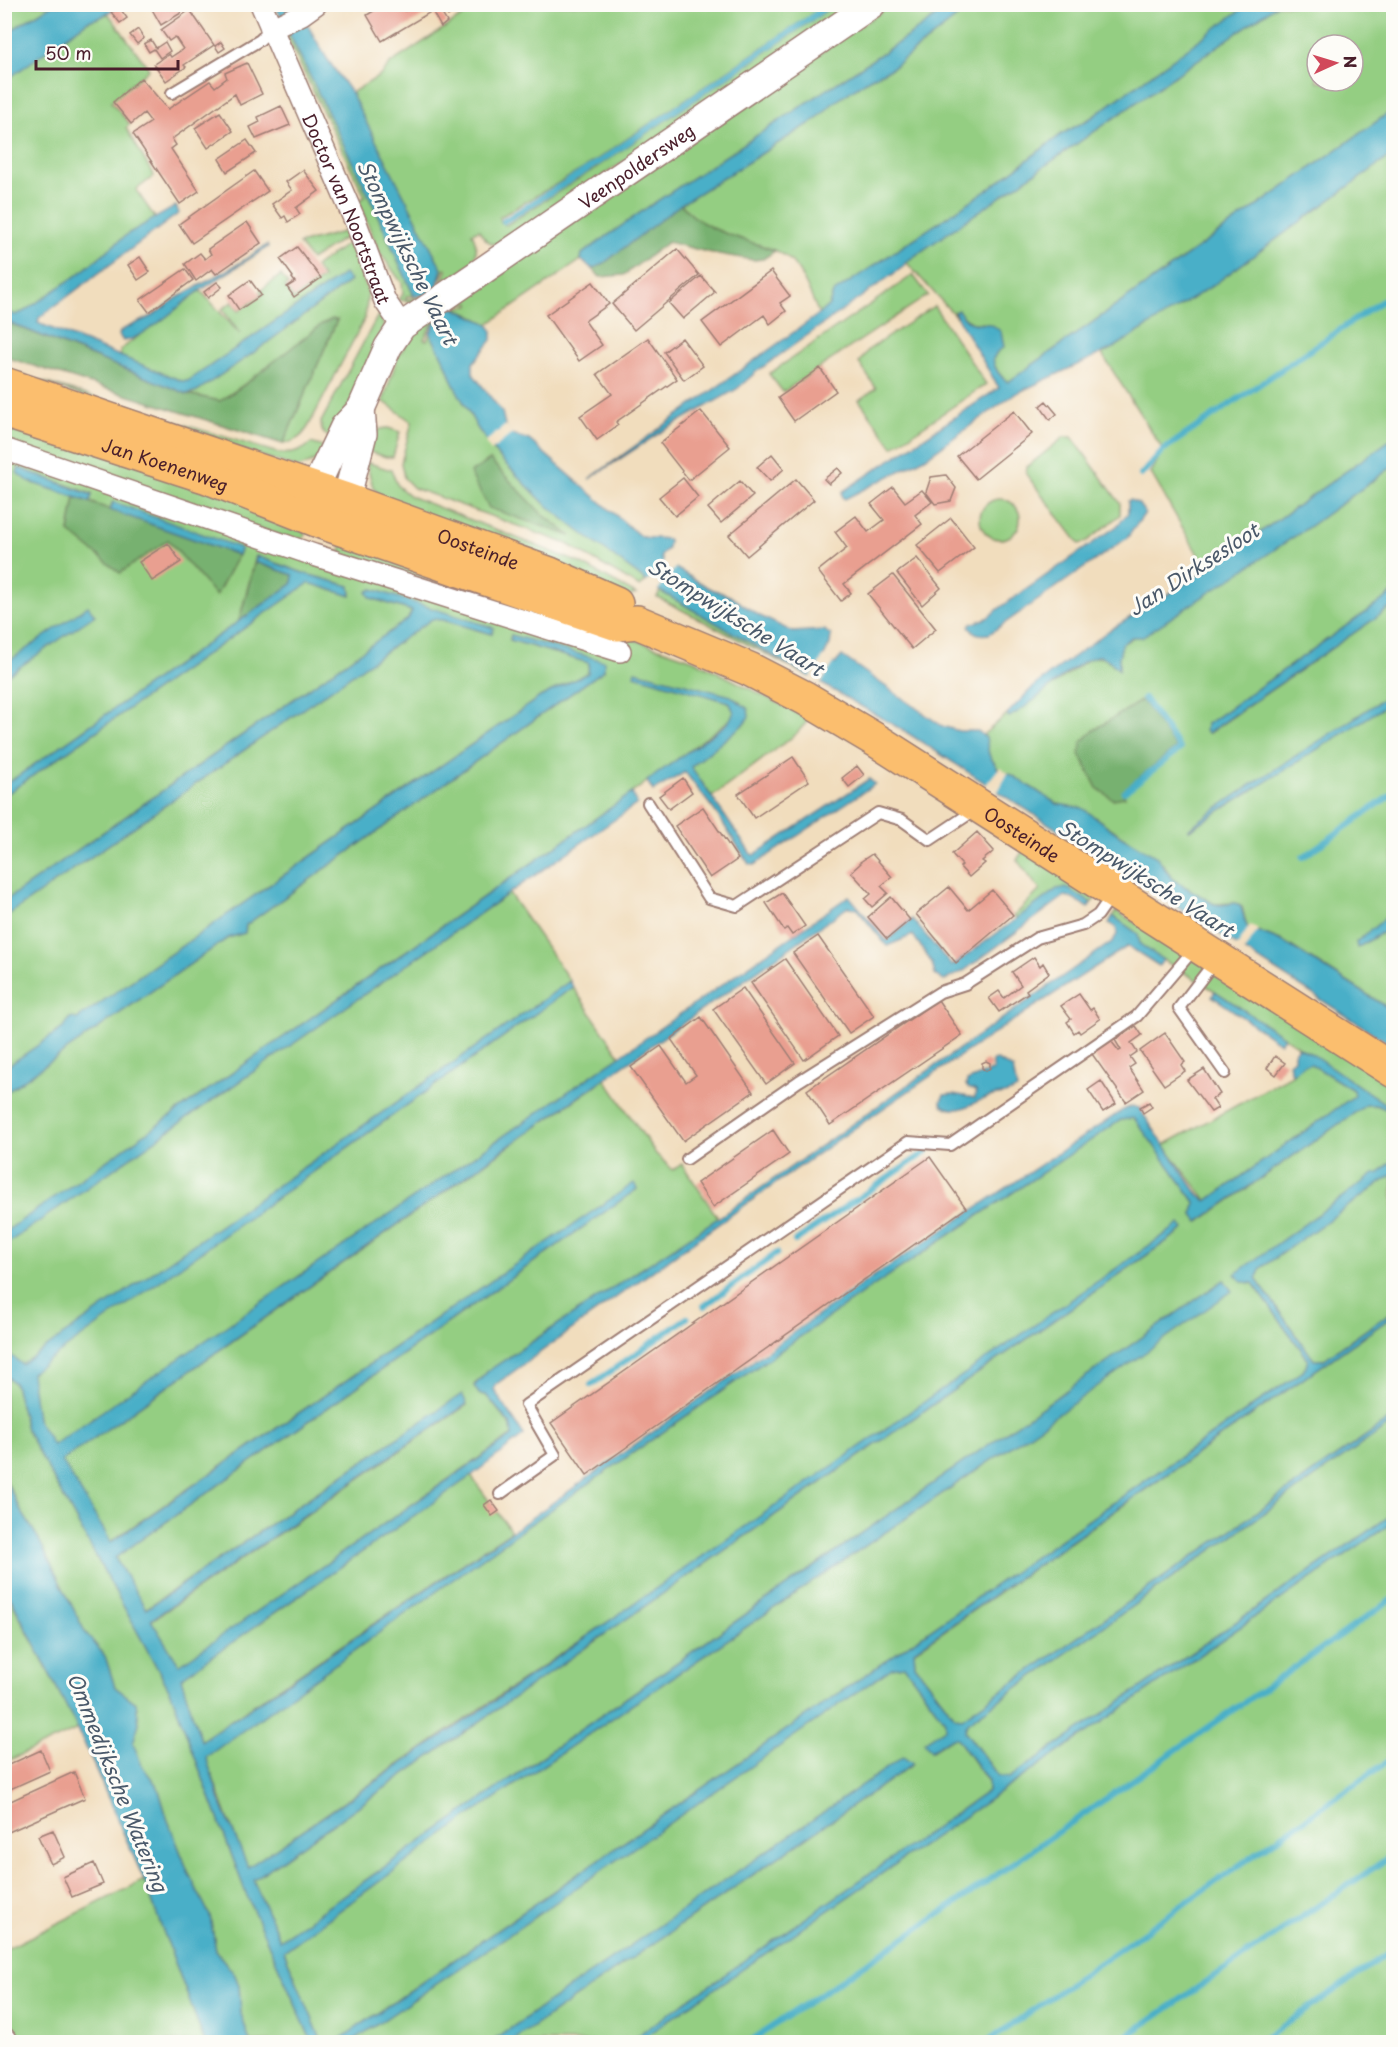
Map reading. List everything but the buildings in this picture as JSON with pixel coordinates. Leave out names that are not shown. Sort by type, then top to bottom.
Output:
[{"type":"main road","name":"Jan Koenenweg","points":[[4,384],[314,490]]},
{"type":"main road","name":"Jan Koenenweg","points":[[4,411],[205,476],[324,523]]},
{"type":"main road","name":"Oosteinde","points":[[314,490],[550,574],[623,606],[637,622],[730,660],[805,698],[879,742],[1394,1071]]},
{"type":"main road","name":"Oosteinde","points":[[324,523],[617,624],[637,622]]},
{"type":"street","name":"Doctor van Noortstraat","points":[[261,4],[293,17],[356,223],[385,301],[402,326]]},
{"type":"street","name":"Veenpoldersweg","points":[[402,326],[872,4]]},
{"type":"street","points":[[324,523],[314,490],[344,427],[362,409],[388,347],[402,326]]},
{"type":"street","points":[[362,409],[363,434],[346,500],[324,523],[314,555],[620,651]]},
{"type":"street","name":"Jan Koenenweg","points":[[4,449],[314,555]]},
{"type":"street","points":[[4,2038],[7,2043]]},
{"type":"lane","points":[[172,93],[260,40],[293,17]]},
{"type":"lane","points":[[648,803],[710,898],[737,906],[878,813],[902,820],[930,840],[981,807]]},
{"type":"lane","points":[[687,1159],[799,1082],[940,992],[965,984],[1037,938],[1083,924],[1098,915],[1114,892]]},
{"type":"lane","points":[[1207,952],[1179,1008],[1225,1073]]},
{"type":"lane","points":[[500,1494],[555,1455],[526,1405],[908,1142],[950,1145],[1137,1016],[1207,952]]},
{"type":"green space","points":[[5,5],[52,5],[5,34]]},
{"type":"green space","points":[[479,5],[825,5],[581,170],[500,217],[501,222],[506,225],[597,167],[835,5],[854,5],[501,245],[487,241],[479,230],[472,233],[476,243],[474,259],[465,269],[441,283],[447,270],[445,269],[438,283],[442,269],[351,93],[381,75],[391,63]]},
{"type":"green space","points":[[891,5],[952,5],[648,207],[582,254],[581,260],[488,324],[454,307],[470,306],[470,303],[455,304],[454,302]]},
{"type":"green space","points":[[973,5],[1249,5],[1091,118],[1062,134],[990,188],[833,293],[829,305],[819,314],[800,273],[781,253],[718,231],[694,217],[681,204],[817,119],[832,104],[869,79],[892,68]]},
{"type":"green space","points":[[1277,5],[1393,5],[1393,110],[1008,382],[995,366],[993,359],[997,352],[983,323],[973,323],[954,312],[957,318],[906,262]]},
{"type":"green space","points":[[108,13],[149,69],[111,102],[130,124],[126,128],[154,176],[136,190],[156,219],[129,233],[80,273],[23,312],[15,315],[4,311],[4,81],[88,21]]},
{"type":"green space","points":[[287,30],[369,196],[414,296],[406,296],[406,299],[422,298],[416,303],[399,300],[403,294],[402,283],[380,253],[358,201],[365,197],[284,32]]},
{"type":"green space","points":[[1393,154],[1393,438],[1207,570],[1151,473],[1163,450],[1102,354],[1212,286]]},
{"type":"green space","points":[[681,204],[701,222],[713,228],[775,251],[763,259],[753,260],[668,242],[624,275],[600,277],[593,269],[604,263]]},
{"type":"green space","points":[[347,231],[349,235],[311,260],[299,244]]},
{"type":"green space","points":[[351,241],[368,293],[365,318],[308,427],[295,440],[283,444],[337,320],[220,401],[187,394],[197,391],[256,351],[349,282],[344,274],[188,381],[182,381],[121,357],[120,350],[200,290],[240,334],[222,309],[232,302],[239,311],[262,295],[260,291],[281,275],[288,285],[285,287],[294,299],[323,278],[315,267]]},
{"type":"green space","points":[[913,275],[928,295],[783,392],[769,374]]},
{"type":"green space","points":[[934,306],[986,384],[893,447],[859,400],[876,388],[859,363],[868,350]]},
{"type":"green space","points":[[381,314],[384,328],[379,342],[333,438],[330,437],[323,433],[321,422],[376,319]]},
{"type":"green space","points":[[332,319],[337,320],[283,444],[5,357],[4,321],[187,394],[220,401],[322,324]]},
{"type":"green space","points":[[435,319],[424,339],[427,340],[430,333],[478,429],[498,456],[544,503],[646,581],[640,587],[567,544],[414,488],[404,478],[401,463],[412,422],[383,401],[398,356],[414,333]]},
{"type":"green space","points":[[4,370],[278,453],[296,452],[311,443],[327,448],[315,461],[298,468]]},
{"type":"green space","points":[[5,417],[305,522],[305,535],[301,543],[5,443]]},
{"type":"green space","points":[[388,428],[400,432],[393,457],[367,451],[373,434],[378,430]]},
{"type":"green space","points":[[1064,437],[1072,437],[1120,503],[1120,515],[1086,542],[1079,544],[1026,474],[1027,467]]},
{"type":"green space","points":[[4,456],[342,553],[341,540],[694,660],[807,719],[795,735],[712,797],[691,767],[745,723],[740,701],[634,674],[729,702],[734,712],[732,718],[632,793],[5,1232],[5,1093],[228,938],[245,933],[246,925],[604,670],[604,667],[511,635],[510,640],[589,663],[588,673],[540,697],[77,1019],[70,1018],[63,1028],[5,1068],[5,917],[432,619],[491,634],[493,629],[372,589],[371,598],[412,611],[408,619],[5,901],[5,795],[309,583],[351,596],[350,586],[306,574],[256,556],[239,621],[5,785]],"holes":[[[19,468],[92,494],[90,502],[110,510],[112,503],[241,549],[216,595],[168,539],[69,532],[75,497],[30,482]]]},
{"type":"green space","points":[[490,460],[541,513],[571,536],[489,508],[470,473]]},
{"type":"green space","points":[[366,462],[391,470],[398,486],[410,496],[580,563],[636,594],[627,597],[383,500],[373,487]]},
{"type":"green space","points":[[1393,466],[1393,593],[1207,724],[1209,733],[1393,606],[1393,692],[1189,830],[1393,700],[1393,1011],[1283,941],[1247,927],[1242,907],[1235,903],[1214,904],[1172,879],[1164,865],[1083,809],[1057,804],[1012,775],[998,769],[989,755],[986,738],[983,735],[1007,714],[1009,717],[1090,658],[1103,658],[1119,669],[1122,644],[1306,529]],"holes":[[[1142,700],[1176,748],[1122,792]]]},
{"type":"green space","points":[[75,497],[238,555],[216,596],[168,540],[120,573],[69,532]]},
{"type":"green space","points":[[1000,499],[1008,500],[1014,505],[1019,511],[1019,527],[1014,533],[1008,538],[1000,539],[992,538],[986,533],[981,527],[980,519],[981,511],[986,505],[992,500]]},
{"type":"green space","points":[[255,562],[293,575],[292,584],[239,621]]},
{"type":"green space","points":[[660,591],[808,676],[657,597]]},
{"type":"green space","points":[[1142,700],[1176,748],[1122,791],[1125,797],[1113,799],[1097,788],[1080,754],[1081,743],[1094,730]]},
{"type":"green space","points":[[1024,849],[1095,899],[1091,903],[1069,889],[1057,889],[1017,919],[1014,916],[1040,890],[1017,860]]},
{"type":"green space","points":[[509,893],[570,981],[22,1365],[5,1351],[4,1245]]},
{"type":"green space","points":[[1116,911],[1393,1083],[1393,1160],[1379,1173],[1236,1274],[1243,1282],[1253,1283],[1308,1359],[1306,1367],[1302,1372],[336,2042],[322,2042],[284,1951],[479,1809],[1037,1429],[1231,1290],[1224,1280],[280,1940],[253,1880],[1183,1230],[247,1868],[205,1757],[519,1532],[863,1293],[1121,1120],[1134,1117],[1195,1202],[1193,1215],[1199,1222],[1366,1105],[1388,1106],[1215,991],[1139,944],[1138,934],[1113,916]]},
{"type":"green space","points":[[573,987],[620,1056],[53,1446],[37,1419],[30,1373]]},
{"type":"green space","points":[[1304,1064],[1311,1064],[1353,1090],[1354,1096],[1207,1201],[1164,1145],[1292,1075]]},
{"type":"green space","points":[[605,1079],[656,1154],[673,1170],[682,1164],[718,1218],[488,1371],[474,1385],[479,1394],[486,1395],[511,1426],[512,1435],[179,1666],[151,1621],[467,1405],[462,1394],[145,1609],[115,1558],[637,1189],[633,1184],[110,1542],[62,1461]]},
{"type":"green space","points":[[1393,1174],[1393,1311],[1323,1360],[1314,1360],[1256,1279],[1261,1268]]},
{"type":"green space","points":[[1393,1316],[1393,1417],[962,1718],[955,1717],[915,1665],[914,1652]]},
{"type":"green space","points":[[4,1375],[15,1384],[26,1429],[171,1693],[247,1896],[312,2042],[250,2042],[241,2014],[239,1986],[235,1975],[216,1951],[210,1916],[189,1874],[167,1818],[158,1787],[142,1766],[133,1743],[139,1723],[136,1703],[115,1687],[105,1656],[85,1632],[5,1478]]},
{"type":"green space","points":[[1393,1422],[1393,1514],[1009,1778],[998,1776],[965,1731],[967,1723]]},
{"type":"green space","points":[[471,1476],[511,1531],[200,1741],[181,1678]]},
{"type":"green space","points":[[1393,1522],[1393,2042],[637,2042],[682,2010]]},
{"type":"green space","points":[[4,1587],[78,1729],[5,1762],[4,1762]]},
{"type":"green space","points":[[904,1666],[945,1721],[945,1728],[925,1742],[932,1751],[952,1738],[957,1738],[988,1782],[988,1791],[674,2012],[628,2042],[511,2042],[913,1764],[903,1758],[491,2042],[351,2042],[503,1939],[892,1667]]},
{"type":"green space","points":[[144,1880],[205,2042],[20,2042],[5,2014],[4,1950]]},
{"type":"water","points":[[1249,4],[1277,5],[906,262],[903,267],[756,372],[737,389],[661,432],[589,479],[819,314],[829,305],[833,293],[990,188],[1062,134],[1091,118]]},
{"type":"water","points":[[52,5],[120,5],[101,17],[88,21],[5,81],[5,34]]},
{"type":"water","name":"Stompwijksche Vaart","points":[[275,5],[296,5],[326,57],[351,93],[442,269],[438,283],[452,307],[488,324],[492,330],[492,340],[473,363],[473,374],[502,412],[505,425],[513,435],[529,440],[640,536],[669,540],[668,548],[661,556],[662,560],[709,588],[730,596],[760,616],[793,632],[824,630],[831,635],[830,644],[823,658],[835,664],[842,656],[942,726],[959,731],[978,731],[986,738],[989,755],[998,769],[1012,775],[1057,804],[1082,808],[1121,836],[1157,857],[1172,879],[1214,904],[1235,903],[1241,907],[1247,927],[1282,941],[1393,1011],[1393,1046],[906,732],[660,591],[544,503],[498,456],[478,429],[453,383],[430,333],[437,318],[423,295],[414,296],[369,196]]},
{"type":"water","points":[[952,5],[973,5],[892,68],[869,79],[832,104],[817,119],[681,204],[604,263],[593,269],[581,260],[582,254],[648,207]]},
{"type":"water","points":[[1393,110],[1393,154],[1212,286],[1115,347],[1015,394],[925,458],[845,499],[842,497],[842,492],[999,388],[954,312],[958,310],[968,321],[990,324],[1001,332],[1004,347],[993,359],[998,372],[1008,382]]},
{"type":"water","points":[[176,206],[179,213],[39,318],[38,323],[182,381],[188,381],[344,274],[350,281],[256,351],[197,391],[187,394],[5,321],[5,311],[15,315],[23,312],[80,273],[129,233]]},
{"type":"water","points":[[267,245],[268,247],[201,290],[141,334],[123,341],[119,335],[124,329],[152,316],[177,298]]},
{"type":"water","points":[[1393,438],[1393,466],[1306,529],[1142,637],[1132,637],[1122,644],[1119,670],[1105,658],[1093,657],[1073,669],[1009,717],[1007,714],[1034,686],[1108,631],[1207,570]]},
{"type":"water","points":[[19,468],[92,495],[90,502],[30,482],[17,473]]},
{"type":"water","points":[[1128,501],[1138,503],[1145,513],[1127,538],[989,634],[978,634],[969,627],[987,618],[1117,526],[1128,513]]},
{"type":"water","points":[[113,502],[241,548],[238,555],[110,510]]},
{"type":"water","points":[[256,556],[306,574],[350,586],[351,596],[309,583],[5,795],[5,785],[292,584],[293,575],[255,562]]},
{"type":"water","points":[[372,589],[494,628],[492,634],[432,619],[5,917],[5,901],[408,619],[412,611],[371,598],[367,592]]},
{"type":"water","points":[[1393,593],[1393,606],[1208,733],[1205,730],[1207,724]]},
{"type":"water","points":[[88,606],[95,615],[5,677],[5,664]]},
{"type":"water","points":[[511,635],[604,661],[604,670],[246,925],[245,933],[228,938],[5,1093],[5,1068],[63,1028],[70,1018],[77,1019],[540,697],[588,673],[589,663],[510,640]]},
{"type":"water","points":[[635,671],[731,696],[748,709],[749,716],[745,723],[691,767],[751,854],[754,855],[869,779],[875,784],[754,865],[749,864],[717,814],[685,772],[653,791],[647,781],[728,723],[734,712],[729,702],[634,675]]},
{"type":"water","points":[[1393,692],[1393,700],[1380,710],[1188,829],[1238,793]]},
{"type":"water","points":[[632,793],[637,804],[5,1245],[5,1232]]},
{"type":"water","points":[[1057,889],[1069,889],[1091,903],[1088,908],[1073,898],[1065,896],[965,970],[944,981],[935,975],[932,963],[913,935],[887,946],[856,908],[848,907],[62,1461],[111,1542],[634,1183],[637,1189],[115,1558],[146,1609],[462,1394],[467,1404],[151,1620],[179,1665],[512,1436],[511,1425],[486,1395],[479,1394],[474,1386],[488,1371],[718,1218],[1113,941],[1117,934],[1116,928],[1109,923],[1113,916],[1138,934],[1140,944],[1163,960],[1159,966],[1128,946],[887,1106],[729,1216],[495,1385],[494,1390],[524,1435],[471,1476],[181,1678],[201,1741],[514,1530],[859,1286],[1123,1110],[1132,1106],[1139,1108],[1199,1196],[1207,1201],[1354,1096],[1353,1090],[1311,1064],[1304,1065],[1292,1074],[1289,1063],[1294,1059],[1294,1053],[1298,1047],[1312,1054],[1388,1106],[1386,1109],[1376,1105],[1366,1105],[1198,1222],[1193,1215],[1195,1202],[1134,1118],[1121,1120],[863,1293],[519,1532],[206,1757],[221,1803],[248,1867],[477,1713],[1180,1224],[1184,1229],[253,1880],[280,1940],[1224,1280],[1232,1291],[1037,1429],[479,1809],[284,1951],[322,2042],[312,2042],[247,1896],[171,1693],[26,1429],[15,1384],[5,1375],[5,1351],[22,1364],[570,981],[573,987],[31,1373],[37,1419],[53,1445],[849,896],[887,941],[912,919],[952,966]]},
{"type":"water","points":[[1393,912],[1393,926],[1357,948],[1356,942]]},
{"type":"water","points":[[1215,991],[1284,1037],[1280,1043],[1212,996]]},
{"type":"water","points":[[997,1060],[1013,1069],[1017,1089],[962,1108],[955,1109],[942,1105],[944,1095],[953,1094],[975,1098],[976,1091],[968,1088],[967,1081],[993,1070],[993,1061]]},
{"type":"water","points":[[1393,1160],[1393,1174],[1261,1268],[1256,1279],[1314,1360],[1323,1360],[1393,1311],[1393,1316],[914,1651],[915,1665],[955,1717],[962,1718],[1393,1417],[1393,1422],[967,1723],[965,1731],[998,1776],[1009,1778],[1393,1514],[1393,1522],[637,2042],[628,2042],[988,1791],[988,1781],[957,1738],[952,1738],[931,1751],[924,1742],[945,1728],[945,1721],[904,1666],[892,1668],[351,2042],[336,2042],[1302,1372],[1308,1359],[1253,1283],[1243,1282],[1235,1274],[1374,1174],[1379,1173]]},
{"type":"water","name":"Ommedijksche Watering","points":[[4,1478],[37,1536],[85,1632],[105,1656],[115,1687],[136,1703],[139,1723],[133,1743],[142,1766],[158,1787],[167,1818],[189,1874],[210,1916],[216,1951],[235,1975],[239,1986],[241,2014],[250,2042],[205,2042],[144,1880],[78,1729],[5,1587]]},
{"type":"water","points":[[903,1757],[913,1764],[511,2042],[491,2042]]},
{"type":"pier","points":[[506,425],[513,433],[491,451],[485,442]]},
{"type":"pier","points":[[665,559],[677,566],[657,591],[646,583]]},
{"type":"pier","points":[[824,656],[834,663],[820,685],[809,679]]},
{"type":"pier","points":[[1000,767],[1008,773],[996,795],[984,787]]},
{"type":"pier","points":[[1250,925],[1258,930],[1243,953],[1236,948]]},
{"type":"waterway","points":[[504,221],[596,164],[831,4]]},
{"type":"waterway","points":[[1141,475],[1163,450],[1394,293]]},
{"type":"waterway","points":[[1124,792],[1180,749],[1144,698]]},
{"type":"waterway","points":[[1303,857],[1394,793]]},
{"type":"waterway","points":[[795,1241],[926,1152]]},
{"type":"waterway","points":[[704,1306],[777,1253]]},
{"type":"waterway","points":[[591,1385],[687,1318]]},
{"type":"waterway","points":[[749,2042],[972,1892],[1394,1598]]},
{"type":"waterway","points":[[987,2042],[1394,1757]]},
{"type":"waterway","points":[[1118,2042],[1394,1854]]},
{"type":"waterway","points":[[1260,2042],[1394,1949]]},
{"type":"waterway","points":[[4,2014],[20,2042]]},
{"type":"water label","name":"Jan Dirksesloot","points":[[1193,569]]}]
